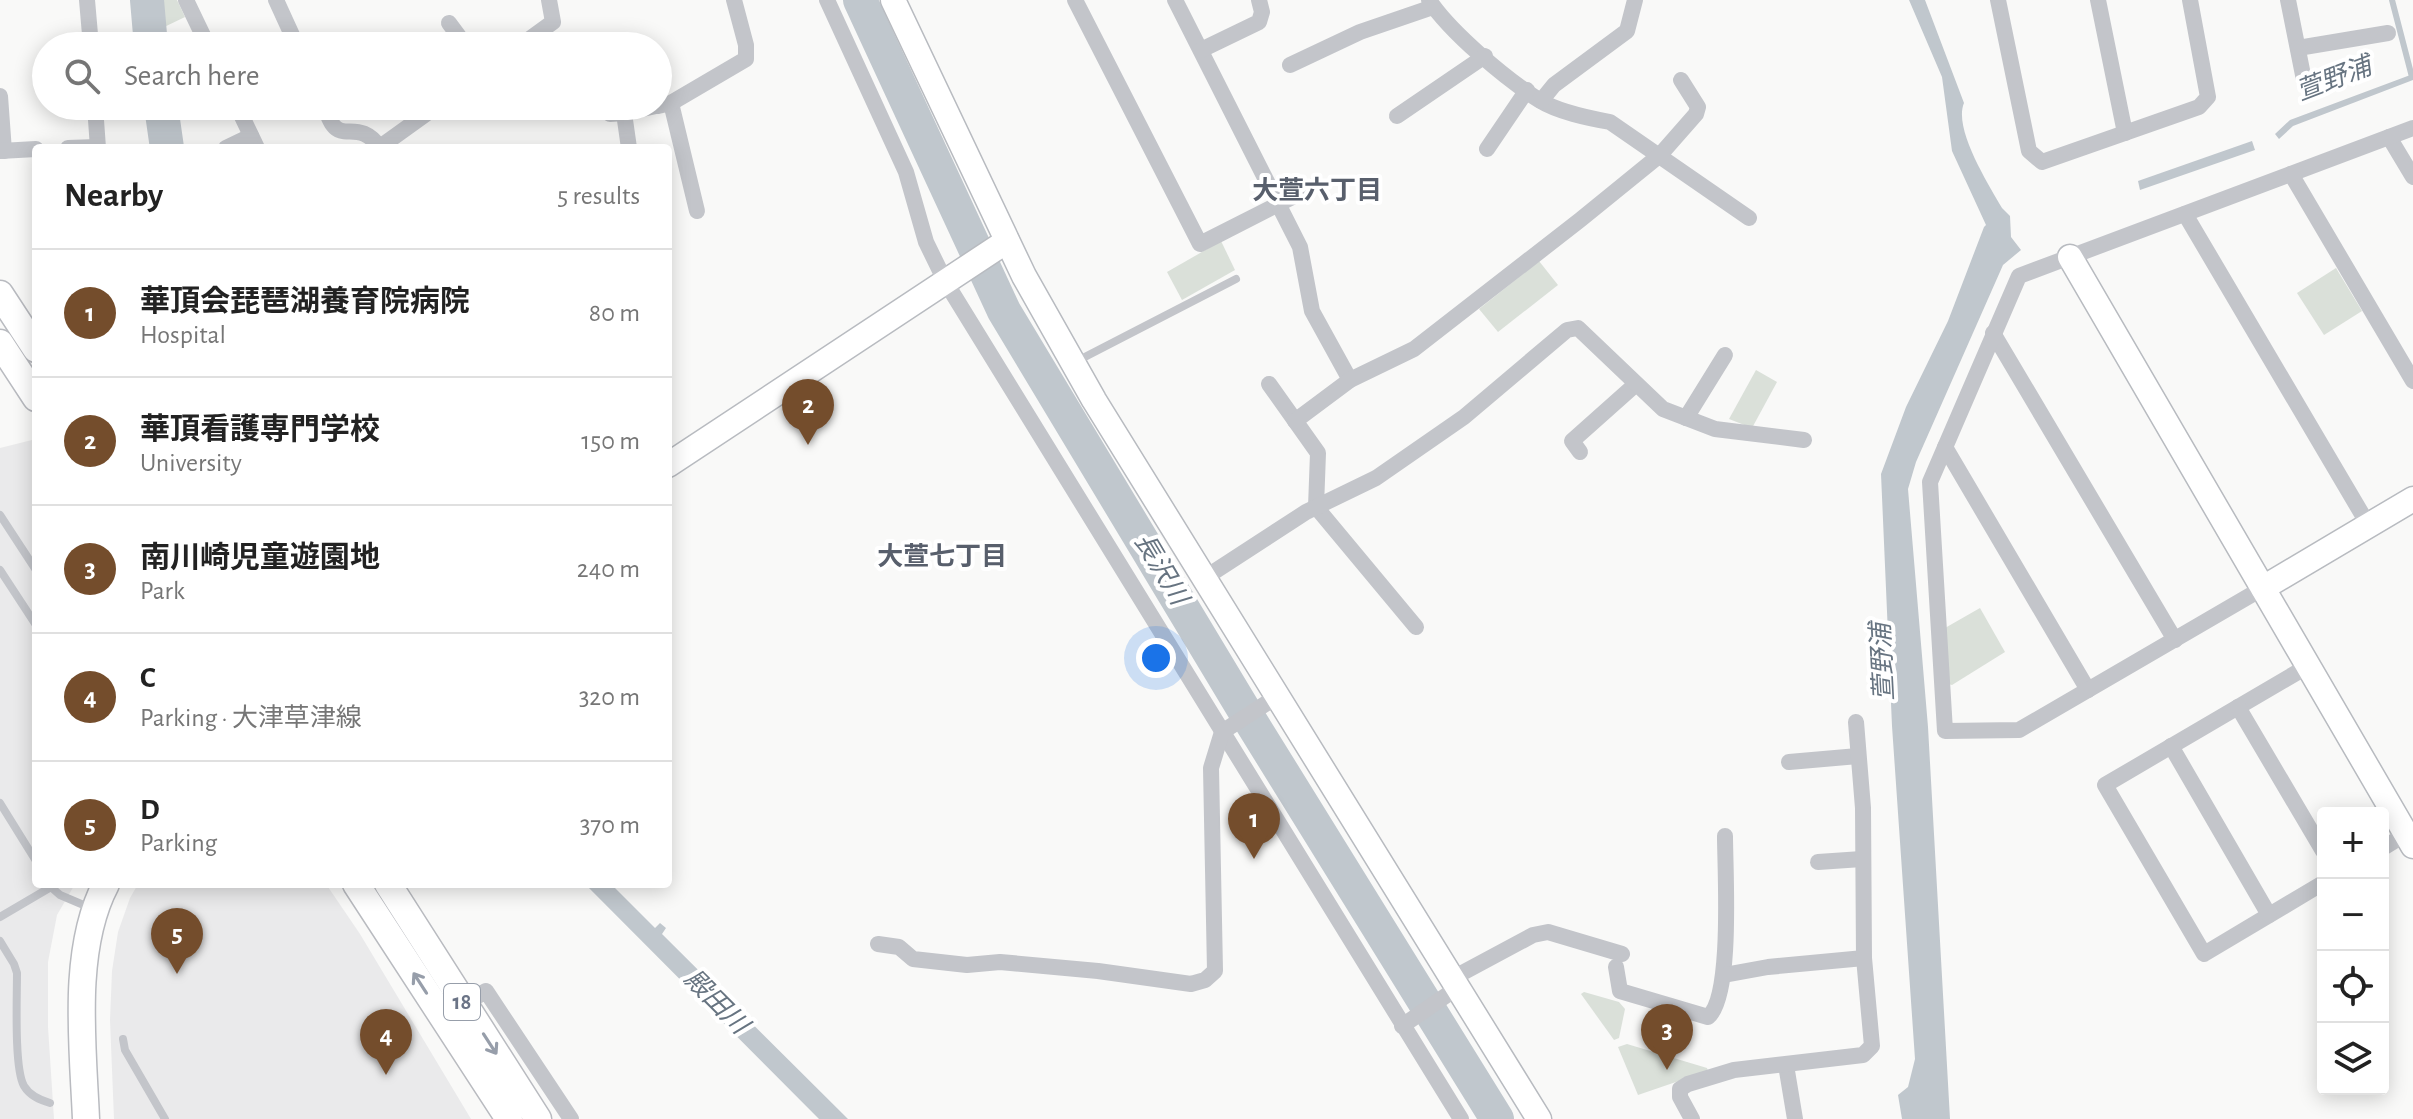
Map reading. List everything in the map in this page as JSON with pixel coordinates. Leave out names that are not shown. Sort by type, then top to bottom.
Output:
[{"type":"main road","points":[[0,294],[32,343]]},
{"type":"main road","points":[[0,343],[32,392]]},
{"type":"main road","points":[[86,1119],[82,986],[87,944],[104,888]]},
{"type":"main road","name":"18","points":[[359,888],[538,1119]]},
{"type":"main road","name":"18","points":[[390,888],[452,1010],[456,1038],[498,1112]]},
{"type":"street","points":[[87,0],[90,32]]},
{"type":"street","points":[[186,0],[201,32]]},
{"type":"street","points":[[276,0],[291,32]]},
{"type":"street","points":[[539,32],[553,22],[549,0]]},
{"type":"street","points":[[672,100],[746,59],[746,45],[734,0]]},
{"type":"street","points":[[827,0],[906,172],[926,242],[1028,420],[1224,730],[1461,1119]]},
{"type":"street","points":[[893,0],[1002,244],[1272,700],[1452,987],[1539,1119]]},
{"type":"street","points":[[1075,0],[1200,244],[1316,185]]},
{"type":"street","points":[[1175,0],[1300,247],[1312,311],[1350,380]]},
{"type":"street","points":[[1201,50],[1259,22],[1262,12],[1259,0]]},
{"type":"street","points":[[1998,0],[2029,151],[2042,162],[2199,107],[2208,97],[2190,0]]},
{"type":"street","points":[[2098,0],[2125,133]]},
{"type":"street","points":[[2288,0],[2304,80]]},
{"type":"street","points":[[1290,65],[1431,3],[1485,56],[1541,101],[1591,119],[1610,122],[1749,218]]},
{"type":"street","points":[[1541,101],[1554,85],[1627,31],[1637,3]]},
{"type":"street","points":[[449,23],[456,32]]},
{"type":"street","points":[[2298,48],[2388,33]]},
{"type":"street","points":[[1397,116],[1485,56]]},
{"type":"street","points":[[1295,421],[1350,380],[1414,349],[1660,155],[1696,114],[1698,107],[1681,80]]},
{"type":"street","points":[[1487,149],[1527,90]]},
{"type":"street","points":[[0,96],[2,151],[32,149]]},
{"type":"street","points":[[96,120],[98,144]]},
{"type":"street","points":[[244,120],[254,142]]},
{"type":"street","points":[[331,120],[340,131],[365,133],[372,136],[377,144]]},
{"type":"street","points":[[384,144],[406,120]]},
{"type":"street","points":[[625,120],[628,144]]},
{"type":"street","points":[[667,120],[697,211]]},
{"type":"street","points":[[2413,128],[2019,276],[1930,482],[1945,731],[2019,730],[2413,499]]},
{"type":"street","points":[[2389,137],[2413,177]]},
{"type":"street","points":[[2291,174],[2413,381]]},
{"type":"street","points":[[2185,214],[2369,526]]},
{"type":"street","points":[[672,462],[1002,244]]},
{"type":"street","points":[[2070,257],[2410,840],[2389,846]]},
{"type":"street","points":[[1203,579],[1316,507],[1376,478],[1464,417],[1567,330],[1578,328],[1663,409],[1715,429],[1804,440]]},
{"type":"street","points":[[1993,333],[2175,640]]},
{"type":"street","points":[[1686,418],[1725,355]]},
{"type":"street","points":[[1269,384],[1318,453],[1316,507],[1416,627]]},
{"type":"street","points":[[1580,452],[1572,441],[1636,384]]},
{"type":"street","points":[[1945,447],[2088,690]]},
{"type":"street","points":[[2308,666],[2105,785],[2204,954],[2317,887]]},
{"type":"street","points":[[878,944],[899,947],[913,959],[967,965],[1000,962],[1191,984],[1205,980],[1215,971],[1211,768],[1224,730],[1272,700]]},
{"type":"street","points":[[2238,707],[2317,841]]},
{"type":"street","points":[[1692,1119],[1680,1097],[1680,1089],[1688,1084],[1734,1070],[1863,1055],[1872,1046],[1864,958],[1863,808],[1856,722]]},
{"type":"street","points":[[2171,746],[2269,915]]},
{"type":"street","points":[[1789,762],[1858,756]]},
{"type":"street","points":[[1405,1023],[1452,987],[1533,935],[1548,932],[1619,960],[1620,991],[1708,1017],[1716,1011],[1724,975],[1725,836]]},
{"type":"street","points":[[1818,862],[1862,859]]},
{"type":"street","points":[[1724,975],[1768,967],[1864,958]]},
{"type":"street","points":[[452,1010],[486,991],[571,1119]]},
{"type":"street","points":[[1786,1065],[1795,1119]]},
{"type":"lane","points":[[1073,363],[1236,279]]},
{"type":"lane","points":[[0,515],[32,564]]},
{"type":"lane","points":[[0,570],[32,619]]},
{"type":"lane","points":[[26,610],[32,606]]},
{"type":"lane","points":[[0,803],[32,855]]},
{"type":"lane","points":[[0,917],[45,888]]},
{"type":"lane","points":[[53,888],[60,895],[95,910]]},
{"type":"lane","points":[[0,941],[17,973],[19,1062],[23,1085],[39,1100],[50,1103]]},
{"type":"lane","points":[[123,1039],[125,1050],[165,1119]]},
{"type":"shaded area","points":[[154,0],[177,0],[185,17],[158,30]]},
{"type":"shaded area","points":[[1221,241],[1235,270],[1182,300],[1167,272]]},
{"type":"shaded area","points":[[1539,261],[1558,285],[1498,332],[1479,309]]},
{"type":"shaded area","points":[[2336,268],[2362,311],[2324,335],[2297,293]]},
{"type":"shaded area","points":[[1756,370],[1777,382],[1752,428],[1729,419]]},
{"type":"shaded area","points":[[32,440],[32,888],[73,888],[57,915],[48,962],[48,1027],[54,1119],[0,1119],[0,448]]},
{"type":"shaded area","points":[[1980,608],[2005,652],[1952,685],[1948,684],[1945,628]]},
{"type":"shaded area","points":[[136,888],[329,888],[360,934],[471,1119],[114,1119],[110,1020],[112,971],[118,932]]},
{"type":"shaded area","points":[[1584,992],[1619,1002],[1625,1009],[1619,1038],[1614,1040],[1581,994]]},
{"type":"shaded area","points":[[1627,1044],[1707,1068],[1708,1071],[1638,1095],[1618,1047]]},
{"type":"water","points":[[1909,0],[1925,0],[1964,103],[1963,127],[1968,142],[1989,186],[2010,216],[2011,237],[2021,250],[2003,265],[1916,462],[1908,489],[1928,727],[1950,1119],[1902,1119],[1898,1095],[1908,1087],[1915,1059],[1892,726],[1881,474],[1906,407],[1948,321],[1986,225],[1952,151],[1942,77]]},
{"type":"water","points":[[2413,74],[2413,80],[2293,126],[2279,139],[2275,134],[2290,120]]},
{"type":"water","points":[[2252,141],[2255,150],[2140,190],[2138,181]]},
{"type":"water","points":[[589,888],[615,888],[655,928],[660,923],[666,928],[662,934],[848,1119],[819,1119]]},
{"type":"waterway","name":"殿田川","points":[[147,0],[150,32]]},
{"type":"waterway","name":"長沢川","points":[[860,0],[1004,311],[1253,725],[1497,1119]]},
{"type":"waterway","points":[[2392,0],[2412,77]]},
{"type":"waterway","name":"殿田川","points":[[163,120],[166,144]]},
{"type":"place","name":"華頂看護専門学校","points":[[808,445]]},
{"type":"place","name":"華頂会琵琶湖養育院病院","points":[[1254,859]]},
{"type":"place","name":"D","points":[[177,974]]},
{"type":"place","name":"南川崎児童遊園地","points":[[1667,1070]]},
{"type":"place","name":"C","points":[[386,1075]]},
{"type":"district","name":"大萱六丁目","points":[[1317,191]]},
{"type":"district","name":"大萱七丁目","points":[[942,557]]},
{"type":"water label","name":"萱野浦","points":[[2334,79]]},
{"type":"water label","name":"萱野浦","points":[[1883,662]]}]
